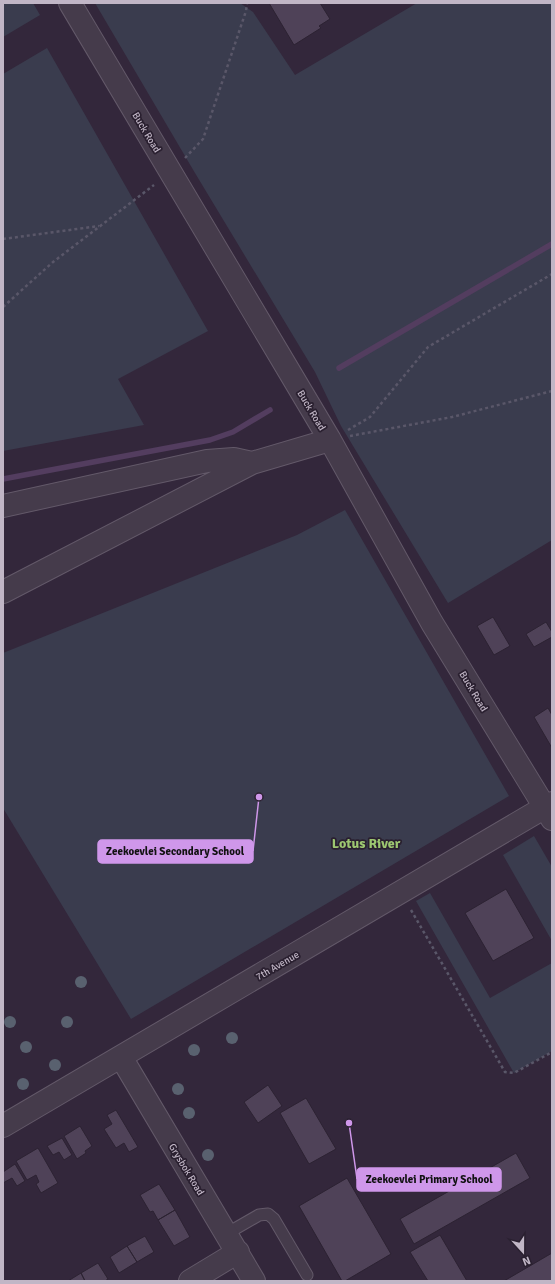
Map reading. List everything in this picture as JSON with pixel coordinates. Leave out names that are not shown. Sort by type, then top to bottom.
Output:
[{"type":"street","name":"Buck Road","points":[[70,3],[330,440],[432,623],[550,810]]},
{"type":"street","points":[[3,592],[252,463],[330,440]]},
{"type":"street","points":[[3,506],[207,461],[234,459],[252,463]]},
{"type":"street","name":"7th Avenue","points":[[3,1126],[400,892],[550,810]]},
{"type":"street","name":"Grysbok Road","points":[[120,1057],[254,1281]]},
{"type":"street","points":[[190,1281],[238,1252]]},
{"type":"lane","points":[[226,1234],[259,1215],[268,1214],[274,1219],[307,1275]]},
{"type":"path","points":[[3,239],[100,226]]},
{"type":"path","points":[[330,440],[370,417],[428,347],[552,274]]},
{"type":"path","points":[[330,440],[452,417],[552,391]]},
{"type":"path","points":[[400,892],[505,1072],[514,1073],[552,1052]]},
{"type":"shaded area","points":[[3,3],[33,3],[40,15],[3,37]]},
{"type":"shaded area","points":[[95,3],[240,3],[253,12],[295,75],[417,3],[552,3],[552,540],[448,603],[341,426],[315,372]]},
{"type":"shaded area","points":[[47,48],[208,331],[118,379],[144,425],[3,451],[3,74]]},
{"type":"shaded area","points":[[345,510],[509,796],[131,1019],[3,808],[3,653],[297,535]]},
{"type":"shaded area","points":[[534,836],[552,867],[552,941],[503,855]]},
{"type":"shaded area","points":[[430,893],[490,998],[552,963],[552,1051],[514,1073],[416,901]]},
{"type":"building","points":[[269,3],[320,3],[330,19],[319,26],[321,28],[294,45]]},
{"type":"building","points":[[493,617],[510,646],[494,655],[477,626]]},
{"type":"building","points":[[546,622],[552,632],[552,637],[534,647],[526,634]]},
{"type":"building","points":[[548,708],[552,715],[552,748],[534,717]]},
{"type":"building","points":[[506,889],[534,938],[493,961],[465,913]]},
{"type":"building","points":[[268,1085],[282,1106],[258,1123],[244,1102]]},
{"type":"building","points":[[306,1098],[336,1149],[309,1164],[280,1113]]},
{"type":"building","points":[[116,1110],[138,1147],[129,1152],[124,1143],[116,1148],[104,1129],[112,1124],[107,1115]]},
{"type":"building","points":[[80,1126],[92,1146],[85,1151],[86,1153],[77,1159],[64,1136]]},
{"type":"building","points":[[62,1138],[72,1155],[64,1160],[59,1152],[53,1155],[47,1146]]},
{"type":"building","points":[[38,1148],[58,1183],[41,1193],[36,1184],[39,1182],[36,1175],[27,1180],[16,1161]]},
{"type":"building","points":[[516,1153],[530,1178],[414,1244],[400,1219]]},
{"type":"building","points":[[15,1164],[25,1181],[17,1186],[12,1178],[3,1183],[3,1172]]},
{"type":"building","points":[[347,1178],[391,1254],[345,1281],[342,1281],[299,1206]]},
{"type":"building","points":[[159,1184],[175,1210],[158,1220],[153,1211],[150,1212],[140,1195]]},
{"type":"building","points":[[175,1210],[190,1237],[174,1246],[158,1220]]},
{"type":"building","points":[[440,1235],[467,1281],[428,1281],[410,1252]]},
{"type":"building","points":[[145,1236],[154,1252],[137,1262],[127,1246]]},
{"type":"building","points":[[127,1246],[137,1262],[119,1273],[110,1257]]},
{"type":"building","points":[[552,1253],[552,1281],[504,1281]]},
{"type":"building","points":[[98,1263],[108,1279],[105,1281],[85,1281],[81,1273]]},
{"type":"building","points":[[81,1273],[85,1281],[68,1281]]},
{"type":"waterway","points":[[339,368],[552,244]]},
{"type":"waterway","points":[[3,479],[210,440],[233,432],[270,410]]},
{"type":"place","name":"Zeekoevlei Secondary School","points":[[259,797]]},
{"type":"place","name":"Zeekoevlei Primary School","points":[[349,1123]]},
{"type":"district","name":"Lotus River","points":[[366,843]]}]
